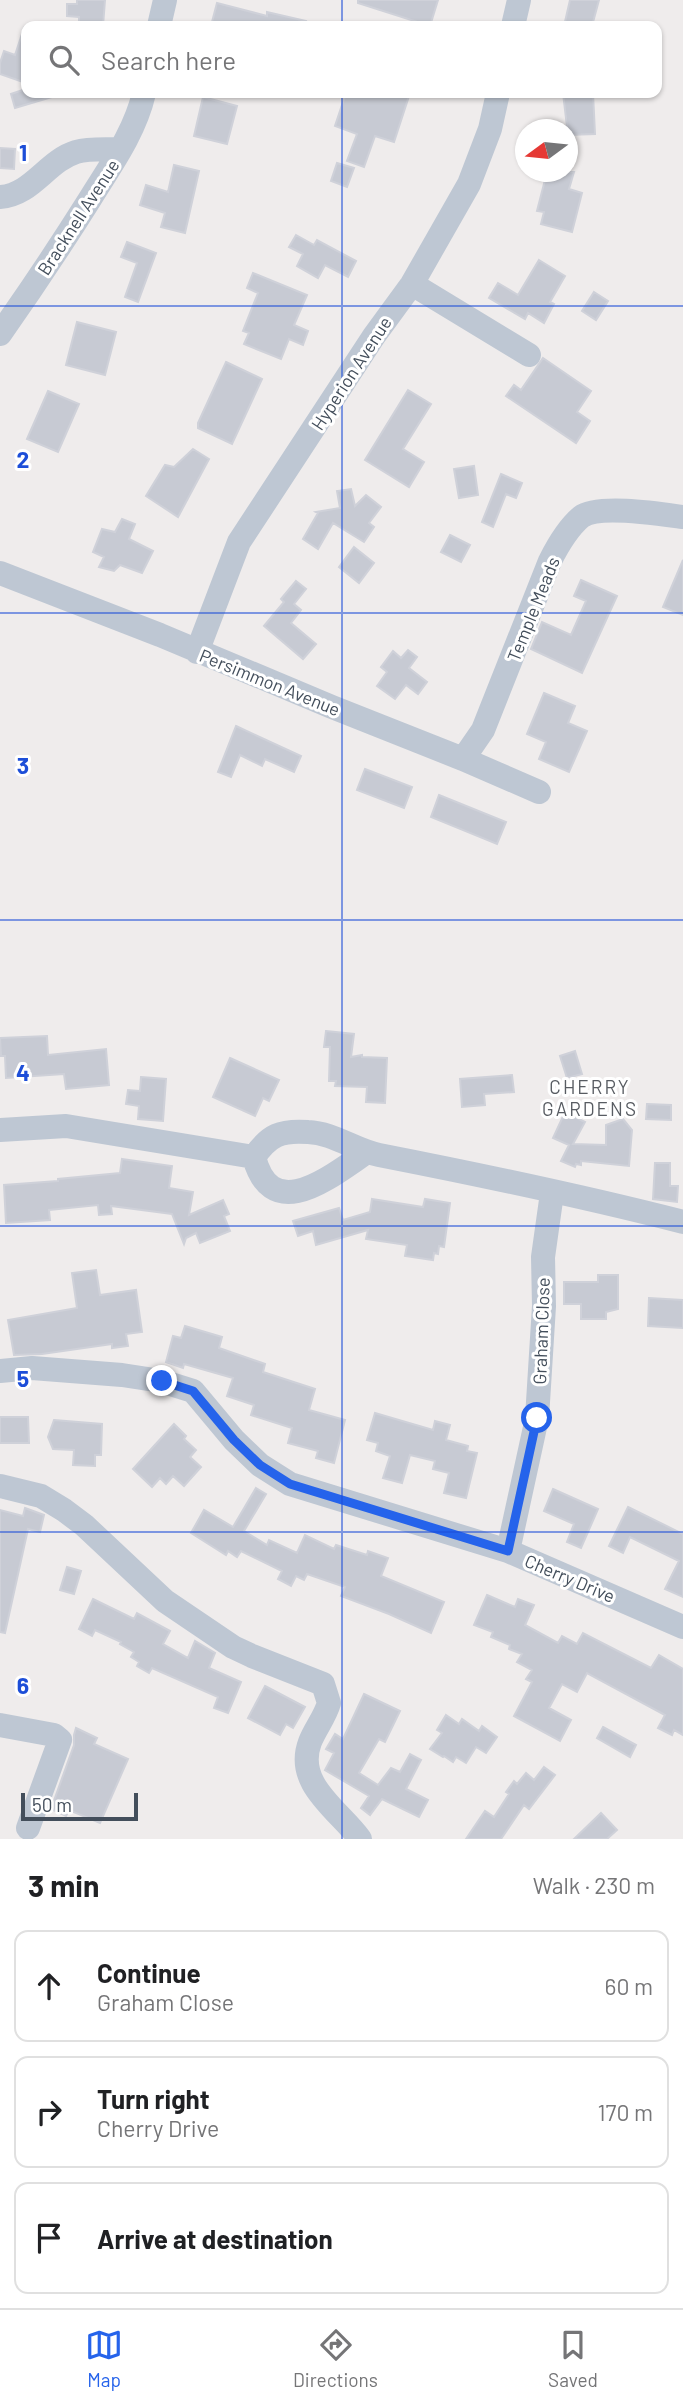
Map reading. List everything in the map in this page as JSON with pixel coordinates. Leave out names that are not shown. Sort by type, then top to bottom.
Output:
[{"type":"street","points":[[160,21],[165,0]]},
{"type":"street","points":[[514,21],[519,0]]},
{"type":"street","name":"Bracknell Avenue","points":[[0,334],[51,261],[121,149],[143,98]]},
{"type":"street","name":"Hyperion Avenue","points":[[197,652],[239,542],[374,336],[412,284],[469,184],[490,130],[497,98]]},
{"type":"street","points":[[0,197],[11,196],[22,190],[76,152],[121,149]]},
{"type":"street","points":[[412,284],[529,355]]},
{"type":"street","name":"Temple Meads","points":[[463,759],[484,730],[550,561],[562,537],[583,515],[594,513],[614,510],[683,516]]},
{"type":"street","name":"Persimmon Avenue","points":[[0,573],[539,792]]},
{"type":"street","points":[[0,1130],[66,1126],[254,1157]]},
{"type":"street","points":[[367,1152],[321,1183],[283,1193],[269,1187],[259,1176],[254,1157],[264,1142],[276,1135],[291,1132],[325,1134],[367,1152],[519,1183],[683,1222]]},
{"type":"street","name":"Graham Close","points":[[508,1551],[537,1418],[544,1306],[542,1257],[552,1192]]},
{"type":"street","name":"Cherry Drive","points":[[0,1371],[32,1368],[122,1375],[162,1381],[193,1391],[234,1440],[260,1465],[290,1484],[508,1551],[683,1627]]},
{"type":"street","points":[[0,1486],[41,1496],[64,1510],[84,1525],[165,1601],[233,1647],[323,1684],[329,1703],[309,1743],[307,1755],[310,1778],[317,1791],[359,1839]]},
{"type":"street","points":[[0,1725],[54,1735],[60,1740],[28,1828]]},
{"type":"building","points":[[77,0],[105,0],[103,21],[79,21],[79,17],[67,16],[67,4],[77,4]]},
{"type":"building","points":[[358,0],[438,0],[432,21],[414,21],[358,3]]},
{"type":"building","points":[[570,0],[599,0],[593,21],[565,21]]},
{"type":"building","points":[[217,3],[267,16],[267,12],[306,21],[212,21]]},
{"type":"building","points":[[21,37],[21,81],[0,74],[4,51],[15,55]]},
{"type":"building","points":[[21,91],[21,98],[48,98],[15,108],[11,94]]},
{"type":"building","points":[[203,98],[237,106],[227,144],[194,136]]},
{"type":"building","points":[[344,98],[408,98],[394,142],[375,136],[364,167],[347,161],[357,134],[335,126]]},
{"type":"building","points":[[564,98],[593,98],[595,134],[578,135],[578,119],[566,119]]},
{"type":"building","points":[[0,148],[15,149],[14,169],[0,168]]},
{"type":"building","points":[[337,163],[354,168],[347,187],[331,181]]},
{"type":"building","points":[[174,165],[199,171],[185,233],[161,227],[165,213],[140,205],[146,185],[168,192]]},
{"type":"building","points":[[544,182],[571,182],[569,189],[582,193],[572,232],[541,224],[544,212],[537,211]]},
{"type":"building","points":[[296,235],[314,245],[317,240],[356,261],[348,277],[325,265],[318,278],[297,266],[303,254],[289,247]]},
{"type":"building","points":[[127,242],[156,253],[138,302],[125,297],[137,263],[121,257]]},
{"type":"building","points":[[539,260],[565,276],[550,302],[554,304],[544,323],[528,313],[525,319],[489,298],[498,283],[518,295]]},
{"type":"building","points":[[253,273],[307,295],[294,325],[308,331],[303,345],[289,339],[281,359],[244,344],[249,333],[243,331],[258,293],[247,288]]},
{"type":"building","points":[[594,292],[608,301],[596,320],[582,311]]},
{"type":"building","points":[[77,322],[116,332],[105,375],[66,365]]},
{"type":"building","points":[[543,358],[591,391],[577,412],[590,421],[576,443],[506,396],[514,385],[521,390]]},
{"type":"building","points":[[226,362],[262,379],[232,444],[198,428]]},
{"type":"building","points":[[408,390],[431,404],[403,449],[424,462],[409,487],[365,460]]},
{"type":"building","points":[[48,391],[79,404],[58,452],[27,439]]},
{"type":"building","points":[[193,449],[209,459],[178,517],[146,496],[165,465],[174,467]]},
{"type":"building","points":[[474,466],[478,495],[459,498],[454,469]]},
{"type":"building","points":[[501,474],[522,483],[516,498],[506,494],[493,527],[482,522]]},
{"type":"building","points":[[351,489],[355,506],[366,495],[381,507],[369,523],[374,527],[364,542],[333,523],[318,549],[303,539],[318,513],[316,512],[340,508],[337,491]]},
{"type":"building","points":[[122,519],[135,524],[129,539],[153,551],[142,573],[120,565],[114,571],[99,567],[104,557],[93,552],[102,529],[115,532]]},
{"type":"building","points":[[450,535],[470,545],[461,562],[441,552]]},
{"type":"building","points":[[354,547],[374,563],[359,583],[339,567]]},
{"type":"building","points":[[683,560],[683,615],[663,607]]},
{"type":"building","points":[[581,580],[617,596],[582,673],[531,649],[542,622],[571,635],[586,601],[574,596]]},
{"type":"building","points":[[296,581],[306,589],[294,604],[301,610],[291,623],[316,644],[303,659],[264,626],[284,602],[281,599]]},
{"type":"building","points":[[408,650],[417,657],[409,668],[427,682],[418,694],[406,685],[395,699],[377,686],[387,672],[381,667],[393,651],[401,658]]},
{"type":"building","points":[[544,693],[575,706],[568,723],[587,731],[569,772],[539,759],[546,742],[527,734]]},
{"type":"building","points":[[236,726],[301,756],[294,772],[265,759],[262,766],[240,755],[231,777],[218,772]]},
{"type":"building","points":[[365,769],[412,787],[404,808],[357,790]]},
{"type":"building","points":[[439,795],[506,822],[497,844],[431,817]]},
{"type":"building","points":[[326,1031],[354,1034],[351,1057],[362,1055],[387,1058],[385,1103],[366,1102],[367,1087],[335,1086],[336,1081],[329,1081],[330,1047],[324,1047]]},
{"type":"building","points":[[47,1036],[48,1055],[106,1049],[109,1085],[66,1089],[64,1074],[6,1078],[5,1056],[1,1056],[0,1038]]},
{"type":"building","points":[[575,1051],[582,1074],[567,1078],[560,1056]]},
{"type":"building","points":[[230,1058],[279,1080],[269,1101],[263,1098],[255,1116],[213,1097]]},
{"type":"building","points":[[512,1075],[514,1092],[484,1094],[485,1105],[462,1107],[460,1079]]},
{"type":"building","points":[[141,1077],[166,1079],[163,1121],[138,1119],[139,1106],[126,1104],[128,1090],[140,1091]]},
{"type":"building","points":[[647,1104],[671,1105],[671,1120],[646,1119]]},
{"type":"building","points":[[565,1112],[585,1122],[573,1144],[606,1145],[606,1125],[623,1119],[632,1130],[629,1166],[581,1161],[581,1165],[576,1164],[575,1167],[561,1161],[569,1145],[553,1138]]},
{"type":"building","points":[[122,1159],[172,1166],[169,1188],[193,1192],[189,1215],[223,1200],[229,1214],[224,1216],[230,1231],[200,1243],[196,1233],[186,1238],[184,1244],[172,1214],[111,1206],[112,1214],[99,1215],[98,1205],[49,1210],[50,1220],[6,1223],[4,1185],[120,1173]]},
{"type":"building","points":[[655,1163],[670,1163],[670,1186],[678,1186],[677,1202],[653,1199]]},
{"type":"building","points":[[372,1199],[423,1207],[425,1199],[450,1203],[444,1247],[439,1246],[438,1254],[434,1253],[433,1260],[405,1256],[407,1245],[366,1239],[368,1230],[316,1245],[313,1231],[298,1236],[293,1221],[339,1208],[343,1220],[370,1212]]},
{"type":"building","points":[[96,1270],[100,1295],[136,1290],[142,1332],[126,1334],[128,1346],[112,1348],[112,1344],[42,1354],[14,1355],[8,1320],[77,1308],[72,1273]]},
{"type":"building","points":[[598,1275],[618,1275],[618,1309],[606,1312],[606,1319],[581,1319],[581,1304],[564,1304],[564,1282],[598,1282]]},
{"type":"building","points":[[649,1298],[683,1300],[683,1328],[648,1326]]},
{"type":"building","points":[[185,1326],[222,1337],[219,1348],[265,1364],[263,1372],[315,1389],[309,1410],[345,1420],[334,1463],[316,1458],[318,1451],[288,1443],[292,1428],[251,1415],[254,1405],[227,1396],[233,1378],[184,1364],[183,1368],[166,1362],[173,1336],[181,1338]]},
{"type":"building","points":[[375,1413],[433,1430],[435,1421],[450,1425],[446,1440],[468,1446],[467,1451],[477,1453],[466,1498],[444,1493],[449,1473],[433,1469],[435,1461],[410,1455],[402,1483],[383,1478],[390,1456],[376,1451],[378,1443],[367,1440]]},
{"type":"building","points":[[0,1417],[28,1417],[29,1443],[0,1443]]},
{"type":"building","points":[[54,1420],[102,1424],[101,1455],[95,1455],[95,1466],[73,1465],[74,1450],[53,1449],[48,1437]]},
{"type":"building","points":[[174,1424],[196,1450],[190,1457],[201,1467],[184,1486],[173,1476],[166,1484],[160,1478],[152,1487],[133,1469]]},
{"type":"building","points":[[256,1488],[266,1494],[244,1531],[267,1545],[269,1540],[297,1553],[305,1535],[334,1549],[336,1545],[367,1555],[368,1551],[388,1558],[381,1576],[444,1602],[431,1633],[341,1596],[345,1587],[307,1574],[304,1580],[296,1576],[291,1586],[278,1579],[282,1571],[241,1551],[237,1557],[228,1551],[226,1555],[191,1533],[204,1510],[233,1527]]},
{"type":"building","points":[[553,1489],[598,1509],[581,1548],[567,1542],[574,1524],[544,1511]]},
{"type":"building","points":[[628,1507],[683,1534],[683,1597],[665,1589],[679,1561],[630,1537],[623,1553],[609,1546]]},
{"type":"building","points":[[25,1508],[44,1515],[40,1532],[28,1529],[5,1633],[0,1632],[0,1510],[23,1516]]},
{"type":"building","points":[[67,1567],[81,1571],[74,1594],[60,1590]]},
{"type":"building","points":[[487,1595],[515,1607],[518,1599],[534,1605],[525,1625],[558,1643],[562,1636],[577,1644],[583,1633],[651,1668],[659,1655],[683,1669],[683,1735],[674,1730],[672,1735],[658,1728],[665,1715],[587,1673],[577,1692],[562,1684],[549,1708],[571,1720],[560,1741],[514,1716],[532,1682],[526,1679],[532,1670],[517,1662],[522,1654],[509,1649],[510,1645],[491,1637],[493,1632],[474,1625]]},
{"type":"building","points":[[93,1599],[134,1619],[137,1613],[170,1631],[163,1644],[188,1658],[195,1641],[215,1653],[209,1668],[241,1682],[228,1713],[214,1708],[218,1697],[152,1668],[149,1673],[137,1666],[139,1662],[131,1657],[134,1652],[120,1644],[121,1642],[95,1630],[92,1636],[79,1629]]},
{"type":"building","points":[[265,1686],[305,1707],[293,1728],[286,1724],[280,1735],[248,1718]]},
{"type":"building","points":[[364,1694],[400,1711],[385,1742],[379,1739],[359,1773],[378,1785],[391,1768],[400,1772],[410,1754],[421,1760],[406,1789],[428,1800],[419,1817],[382,1799],[370,1815],[361,1808],[369,1796],[325,1770],[334,1753],[326,1749],[335,1734],[343,1739]]},
{"type":"building","points":[[446,1715],[459,1724],[462,1719],[479,1731],[482,1726],[497,1737],[486,1753],[476,1747],[466,1763],[456,1757],[453,1762],[430,1749],[442,1733],[437,1730]]},
{"type":"building","points":[[603,1727],[636,1745],[630,1757],[597,1738]]},
{"type":"building","points":[[76,1728],[97,1738],[94,1744],[128,1759],[100,1823],[69,1810],[66,1816],[51,1809],[74,1745]]},
{"type":"building","points":[[544,1767],[555,1775],[529,1809],[524,1805],[501,1839],[466,1839],[485,1811],[494,1817],[514,1781],[517,1784],[526,1773],[534,1780]]},
{"type":"building","points":[[601,1813],[617,1830],[607,1839],[574,1839]]},
{"type":"district","name":"CHERRY GARDENS","points":[[590,1097]]},
{"type":"route","points":[[162,1381],[193,1391],[234,1440],[260,1465],[290,1484],[508,1551],[537,1418]]}]
